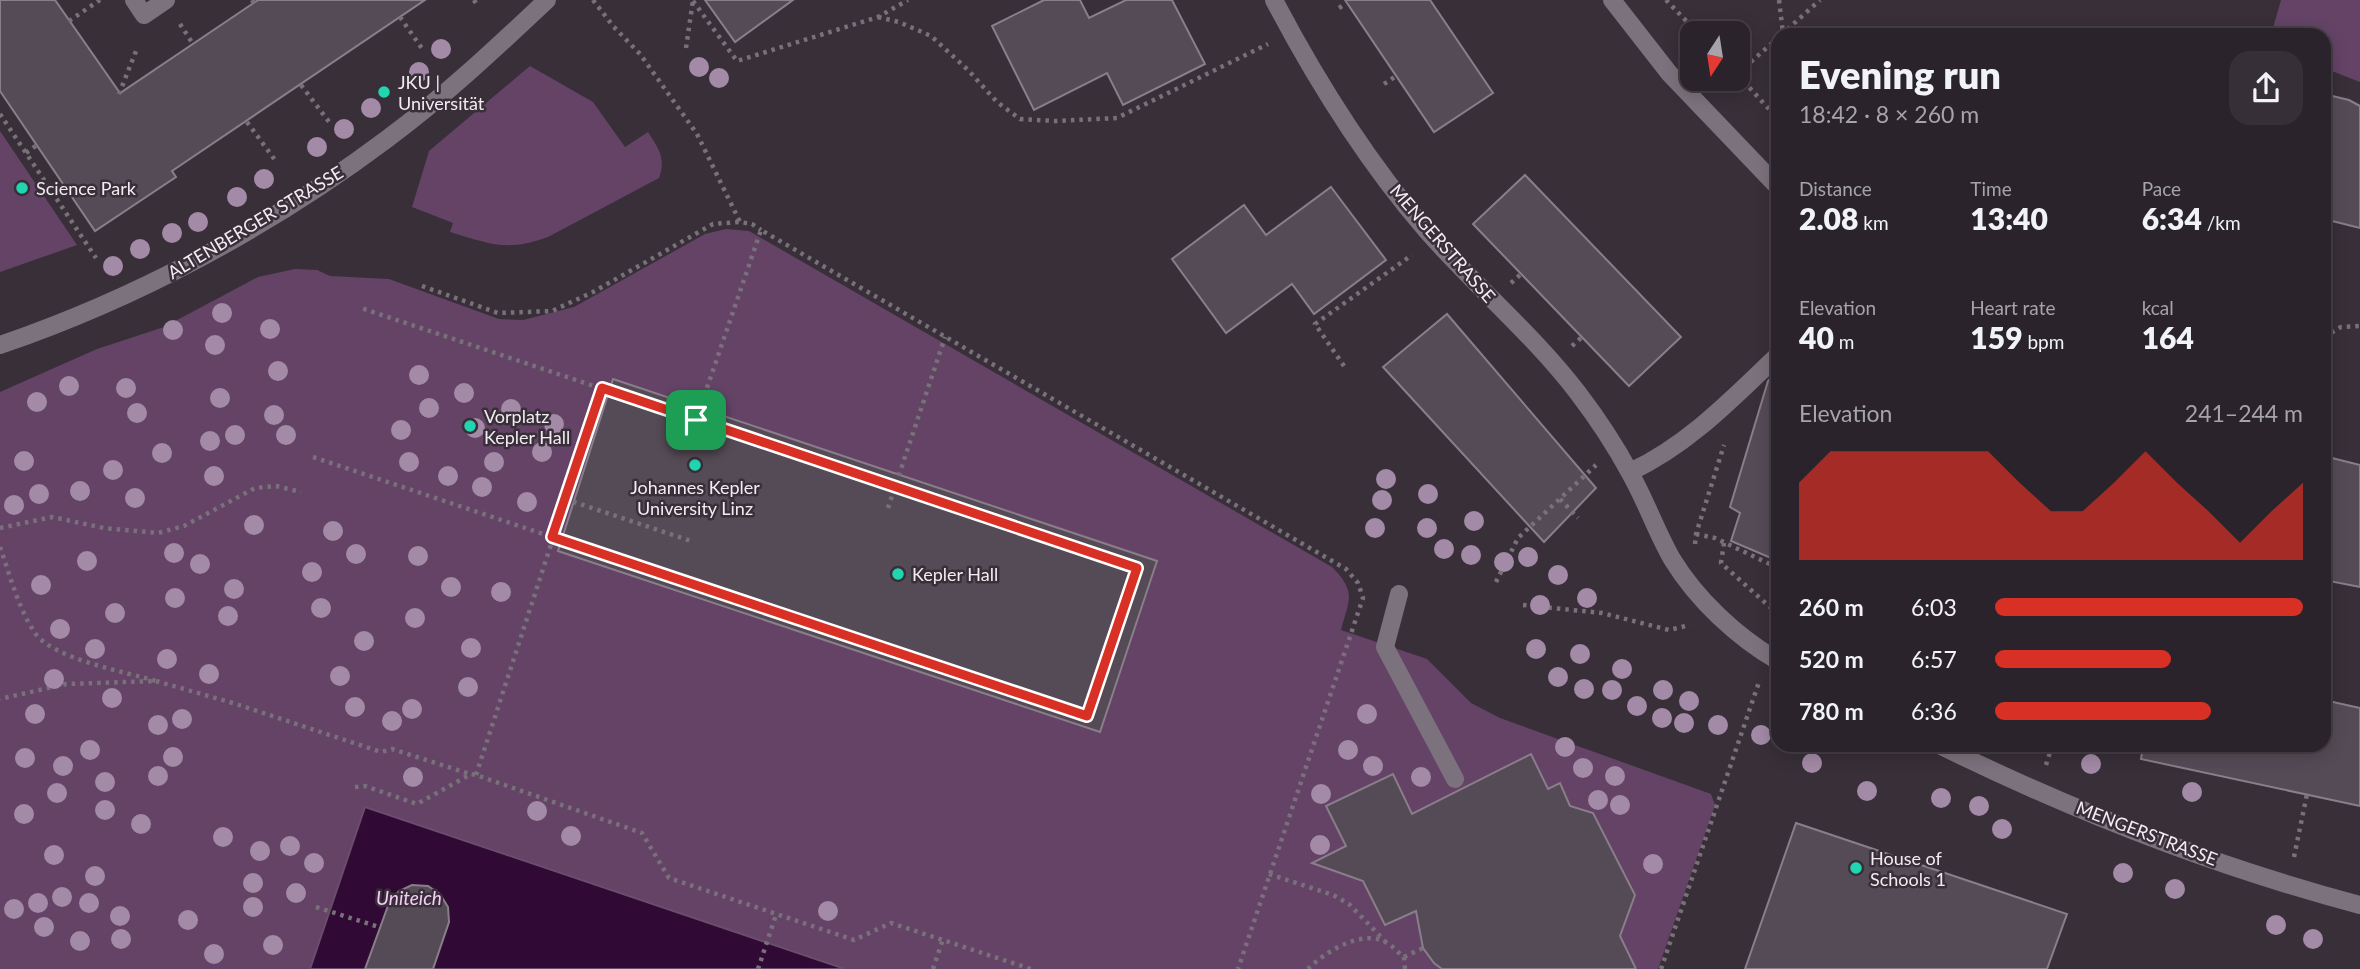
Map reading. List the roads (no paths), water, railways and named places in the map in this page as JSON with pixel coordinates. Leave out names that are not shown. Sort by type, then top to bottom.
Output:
[{"type":"street","points":[[134,0],[144,15],[166,0]]},
{"type":"street","name":"ALTENBERGER STRASSE","points":[[0,345],[148,286],[291,204],[406,124],[547,0]]},
{"type":"street","name":"MENGERSTRASSE","points":[[1274,0],[1311,70],[1360,146],[1425,229],[1576,390],[1630,472],[1673,559],[1697,593],[1734,630],[1771,656]]},
{"type":"street","points":[[1612,0],[1669,74],[1771,180]]},
{"type":"street","points":[[1630,472],[1656,460],[1703,426],[1771,362]]},
{"type":"street","points":[[1399,594],[1385,647],[1455,779]]},
{"type":"street","name":"MENGERSTRASSE","points":[[1954,752],[2139,832],[2229,864],[2360,905]]},
{"type":"water","name":"Uniteich","points":[[365,807],[845,969],[310,969]]},
{"type":"place","name":"JKU | Universität","points":[[384,92]]},
{"type":"place","name":"Science Park","points":[[22,188]]},
{"type":"place","name":"Vorplatz Kepler Hall","points":[[470,426]]},
{"type":"place","name":"Johannes Kepler University Linz","points":[[695,465]]},
{"type":"place","name":"Kepler Hall","points":[[898,574]]},
{"type":"place","name":"House of Schools 1","points":[[1856,868]]}]
